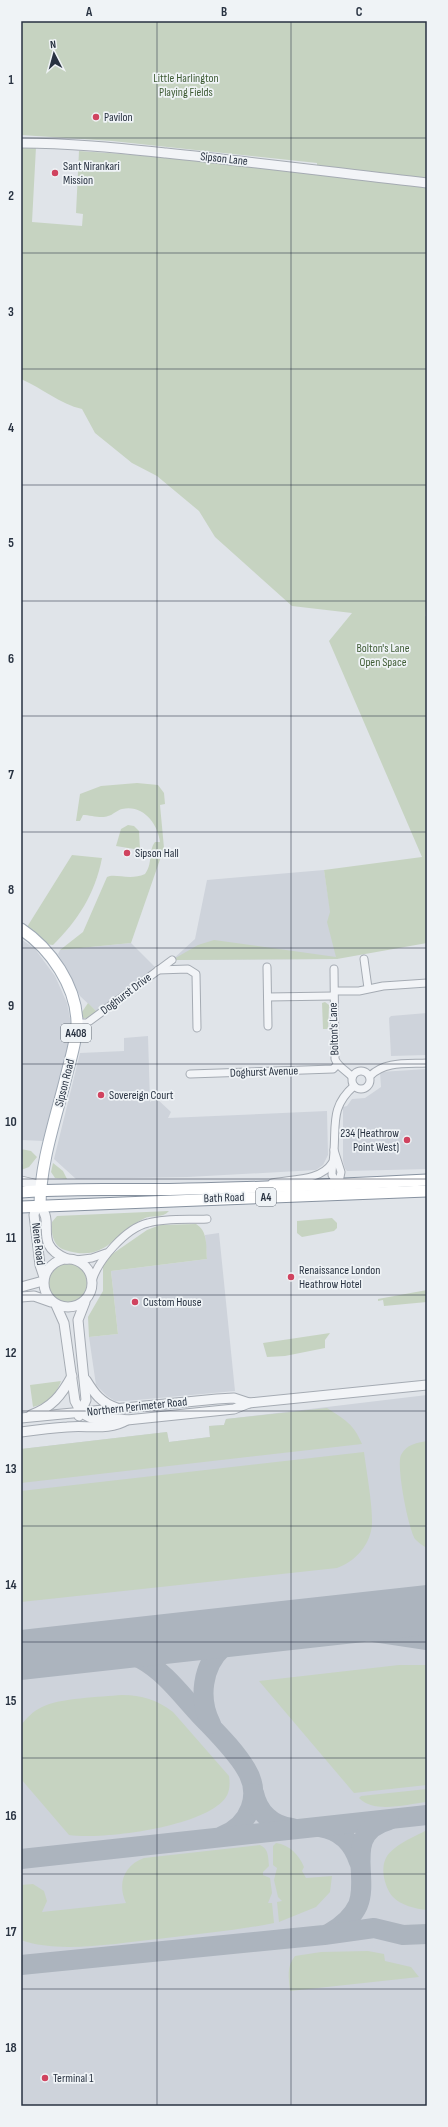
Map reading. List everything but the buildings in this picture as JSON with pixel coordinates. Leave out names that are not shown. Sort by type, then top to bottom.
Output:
[{"type":"main road","name":"Sipson Road","points":[[21,929],[41,946],[59,968],[71,992],[76,1008],[77,1023],[40,1190],[40,1206]]},
{"type":"main road","name":"Bath Road","points":[[21,1192],[40,1190],[189,1190],[427,1180]]},
{"type":"main road","name":"Bath Road","points":[[21,1207],[339,1196],[427,1191]]},
{"type":"street","name":"Sipson Lane","points":[[21,143],[61,143],[254,162],[427,183]]},
{"type":"street","points":[[364,959],[368,988]]},
{"type":"street","name":"Doghurst Drive","points":[[77,1023],[87,1023],[172,960]]},
{"type":"street","points":[[267,967],[268,1026]]},
{"type":"street","points":[[158,970],[188,969],[196,974],[197,1028]]},
{"type":"street","name":"Bolton's Lane","points":[[334,969],[335,1059],[337,1065],[346,1071],[352,1078]]},
{"type":"street","name":"Bolton's Lane","points":[[268,997],[359,991],[368,988],[427,983]]},
{"type":"street","points":[[370,1076],[377,1070],[388,1065],[427,1063]]},
{"type":"street","name":"Doghurst Avenue","points":[[190,1074],[333,1069],[337,1065]]},
{"type":"street","points":[[360,1071],[366,1072],[370,1076],[370,1084],[366,1088],[360,1089],[354,1086],[352,1078],[355,1073],[360,1071]]},
{"type":"street","points":[[338,1184],[332,1175],[334,1120],[341,1101],[354,1086]]},
{"type":"street","points":[[334,1150],[341,1172],[338,1184],[339,1196]]},
{"type":"street","name":"Bath Road","points":[[260,1186],[318,1174],[329,1168],[332,1162]]},
{"type":"street","points":[[21,1181],[34,1184],[40,1190]]},
{"type":"street","name":"Nene Road","points":[[43,1279],[34,1215],[35,1211],[40,1206],[45,1212],[46,1239],[49,1247],[72,1260]]},
{"type":"street","points":[[69,1426],[82,1412],[86,1400],[78,1320],[91,1292],[92,1281],[97,1265],[106,1253],[133,1231],[145,1224],[207,1219]]},
{"type":"street","points":[[106,1253],[92,1258],[54,1263],[47,1270],[43,1279],[45,1291],[55,1304],[64,1323],[75,1401],[82,1412],[91,1419],[116,1418],[128,1420]]},
{"type":"street","points":[[72,1260],[87,1268],[92,1281]]},
{"type":"street","points":[[21,1287],[43,1279]]},
{"type":"street","points":[[21,1297],[34,1296],[68,1308],[78,1306],[86,1301]]},
{"type":"street","points":[[23,1418],[43,1410],[55,1402],[72,1376]]},
{"type":"street","points":[[85,1379],[98,1397],[109,1405],[118,1408]]},
{"type":"street","name":"Northern Perimeter Road","points":[[21,1432],[69,1426],[98,1428],[118,1425],[128,1420],[234,1409],[249,1403],[427,1385]]},
{"type":"street","name":"Northern Perimeter Road","points":[[23,1418],[234,1398],[249,1403]]},
{"type":"shaded area","points":[[324,870],[338,959],[172,960],[195,939],[207,880]]},
{"type":"shaded area","points":[[21,939],[35,949],[55,976],[67,1003],[72,1029],[44,1141],[21,1140]]},
{"type":"shaded area","points":[[131,943],[157,969],[97,1012],[80,996],[58,954],[60,950]]},
{"type":"shaded area","points":[[427,1013],[427,1055],[391,1056],[389,1018],[391,1016]]},
{"type":"shaded area","points":[[148,1036],[150,1102],[156,1098],[171,1112],[168,1118],[327,1111],[328,1155],[323,1165],[316,1170],[188,1177],[76,1179],[54,1159],[80,1053],[124,1051],[124,1038]]},
{"type":"shaded area","points":[[427,1069],[427,1169],[347,1171],[343,1161],[343,1107],[347,1106],[352,1099],[365,1098],[381,1087],[380,1072]]},
{"type":"shaded area","points":[[219,1233],[235,1391],[126,1401],[115,1401],[107,1396],[96,1385],[89,1337],[118,1334],[111,1271],[207,1259],[205,1235]]},
{"type":"shaded area","points":[[427,1395],[427,2106],[21,2106],[21,1449],[167,1432],[169,1442],[210,1437],[209,1426],[224,1425],[226,1419]]},
{"type":"green space","points":[[21,21],[427,21],[427,600],[425,616],[427,617],[427,943],[337,959],[172,960],[198,945],[214,940],[336,957],[327,922],[330,912],[324,870],[422,857],[329,641],[352,613],[292,606],[215,537],[199,511],[157,476],[132,463],[95,433],[82,409],[59,400],[21,379],[21,147],[36,147],[32,222],[82,226],[83,214],[76,213],[79,151],[138,155],[317,174],[317,163],[112,141],[21,135]]},
{"type":"green space","points":[[137,783],[158,785],[164,793],[165,804],[160,805],[164,848],[131,943],[60,950],[83,932],[107,877],[134,877],[145,874],[149,866],[153,846],[155,842],[160,842],[159,835],[153,822],[143,812],[130,808],[118,810],[112,815],[105,817],[83,815],[80,821],[76,821],[80,794],[101,786]]},
{"type":"green space","points":[[128,825],[134,826],[139,831],[140,850],[116,846],[121,829]]},
{"type":"green space","points":[[72,855],[102,858],[99,871],[90,895],[78,916],[53,945],[45,944],[27,927]]},
{"type":"green space","points":[[325,1002],[329,1005],[328,1029],[323,1029],[322,1003]]},
{"type":"green space","points":[[88,1003],[97,1012],[89,1018],[83,1018],[82,1012]]},
{"type":"green space","points":[[21,1149],[31,1151],[37,1157],[29,1167],[21,1170],[21,1165],[23,1164]]},
{"type":"green space","points":[[53,1163],[63,1171],[67,1179],[55,1178],[51,1172]]},
{"type":"green space","points":[[169,1211],[160,1216],[143,1219],[108,1245],[90,1253],[79,1253],[61,1248],[55,1243],[52,1231],[52,1222],[57,1216]]},
{"type":"green space","points":[[332,1218],[337,1223],[337,1228],[334,1231],[302,1237],[297,1233],[297,1221]]},
{"type":"green space","points":[[196,1224],[203,1231],[207,1259],[111,1271],[118,1334],[89,1337],[88,1317],[103,1291],[103,1265],[105,1259],[147,1230],[160,1225]]},
{"type":"green space","points":[[67,1263],[81,1269],[87,1283],[81,1297],[67,1303],[53,1297],[47,1283],[53,1269]]},
{"type":"green space","points":[[427,1290],[427,1302],[384,1306],[383,1300],[378,1301],[378,1299]]},
{"type":"green space","points":[[330,1333],[325,1340],[325,1348],[285,1356],[267,1357],[263,1343]]},
{"type":"green space","points":[[61,1381],[57,1390],[47,1401],[33,1407],[30,1385]]},
{"type":"green space","points":[[327,1408],[343,1419],[356,1431],[362,1444],[21,1483],[21,1449],[167,1432],[169,1442],[210,1437],[209,1426],[224,1425],[226,1419]]},
{"type":"green space","points":[[427,1441],[427,1548],[415,1539],[412,1533],[401,1483],[400,1461],[401,1455],[406,1448],[416,1443]]},
{"type":"green space","points":[[364,1452],[372,1515],[371,1531],[363,1549],[354,1558],[337,1568],[21,1602],[21,1491]]},
{"type":"green space","points":[[399,1665],[427,1665],[427,1785],[354,1793],[259,1681]]},
{"type":"green space","points":[[122,1695],[149,1699],[161,1704],[173,1712],[229,1776],[230,1784],[228,1792],[226,1797],[215,1807],[198,1816],[176,1824],[128,1833],[84,1836],[69,1835],[21,1779],[21,1725],[36,1711],[49,1704],[80,1698]]},
{"type":"green space","points":[[427,1789],[427,1802],[401,1806],[373,1806],[365,1803],[359,1798],[361,1796]]},
{"type":"green space","points":[[427,1830],[427,1910],[408,1906],[396,1900],[390,1893],[386,1884],[383,1867],[389,1853],[404,1842]]},
{"type":"green space","points":[[276,1843],[290,1848],[297,1855],[304,1867],[302,1871],[306,1878],[332,1876],[330,1892],[316,1907],[279,1922],[277,1902],[282,1901],[278,1897],[274,1880],[277,1868],[273,1865],[273,1846]]},
{"type":"green space","points":[[260,1845],[267,1851],[268,1856],[269,1866],[263,1872],[263,1875],[270,1878],[272,1893],[268,1903],[272,1903],[274,1923],[216,1932],[89,1946],[53,1946],[21,1940],[21,1885],[33,1884],[44,1891],[47,1901],[42,1912],[126,1903],[123,1896],[122,1882],[127,1870],[137,1861],[144,1858]]},
{"type":"green space","points":[[368,1951],[384,1954],[385,1961],[411,1967],[419,1977],[290,1991],[289,1968],[295,1956],[321,1952]]},
{"type":"taxiway","points":[[294,1624],[367,1631],[427,1640]]},
{"type":"taxiway","points":[[211,1724],[204,1704],[204,1683],[210,1664],[223,1647],[240,1636],[258,1628]]},
{"type":"taxiway","points":[[88,1647],[122,1652],[150,1664],[173,1685],[224,1741],[246,1769],[251,1779],[253,1789],[253,1799],[250,1808],[240,1825],[222,1836]]},
{"type":"taxiway","points":[[254,1793],[259,1806],[267,1817],[278,1824],[292,1828]]},
{"type":"taxiway","points":[[21,1859],[427,1815]]},
{"type":"taxiway","points":[[330,1933],[339,1928],[353,1914],[358,1905],[361,1894],[360,1856],[366,1835],[375,1826],[389,1820]]},
{"type":"taxiway","points":[[320,1827],[334,1831],[345,1838],[350,1843],[359,1862]]},
{"type":"taxiway","points":[[21,1965],[324,1935],[374,1928],[403,1935],[427,1934]]},
{"type":"runway","points":[[21,1655],[427,1610]]},
{"type":"place","name":"Pavilon","points":[[96,117]]},
{"type":"place","name":"Sant Nirankari Mission","points":[[55,173]]},
{"type":"place","name":"Sipson Hall","points":[[127,853]]},
{"type":"place","name":"Sovereign Court","points":[[101,1095]]},
{"type":"place","name":"234 (Heathrow Point West)","points":[[407,1140]]},
{"type":"place","name":"Renaissance London Heathrow Hotel","points":[[291,1277]]},
{"type":"place","name":"Custom House","points":[[135,1302]]},
{"type":"place","name":"Terminal 1","points":[[45,2078]]},
{"type":"park label","name":"Little Harlington Playing Fields","points":[[186,85]]},
{"type":"park label","name":"Bolton's Lane Open Space","points":[[383,655]]}]
